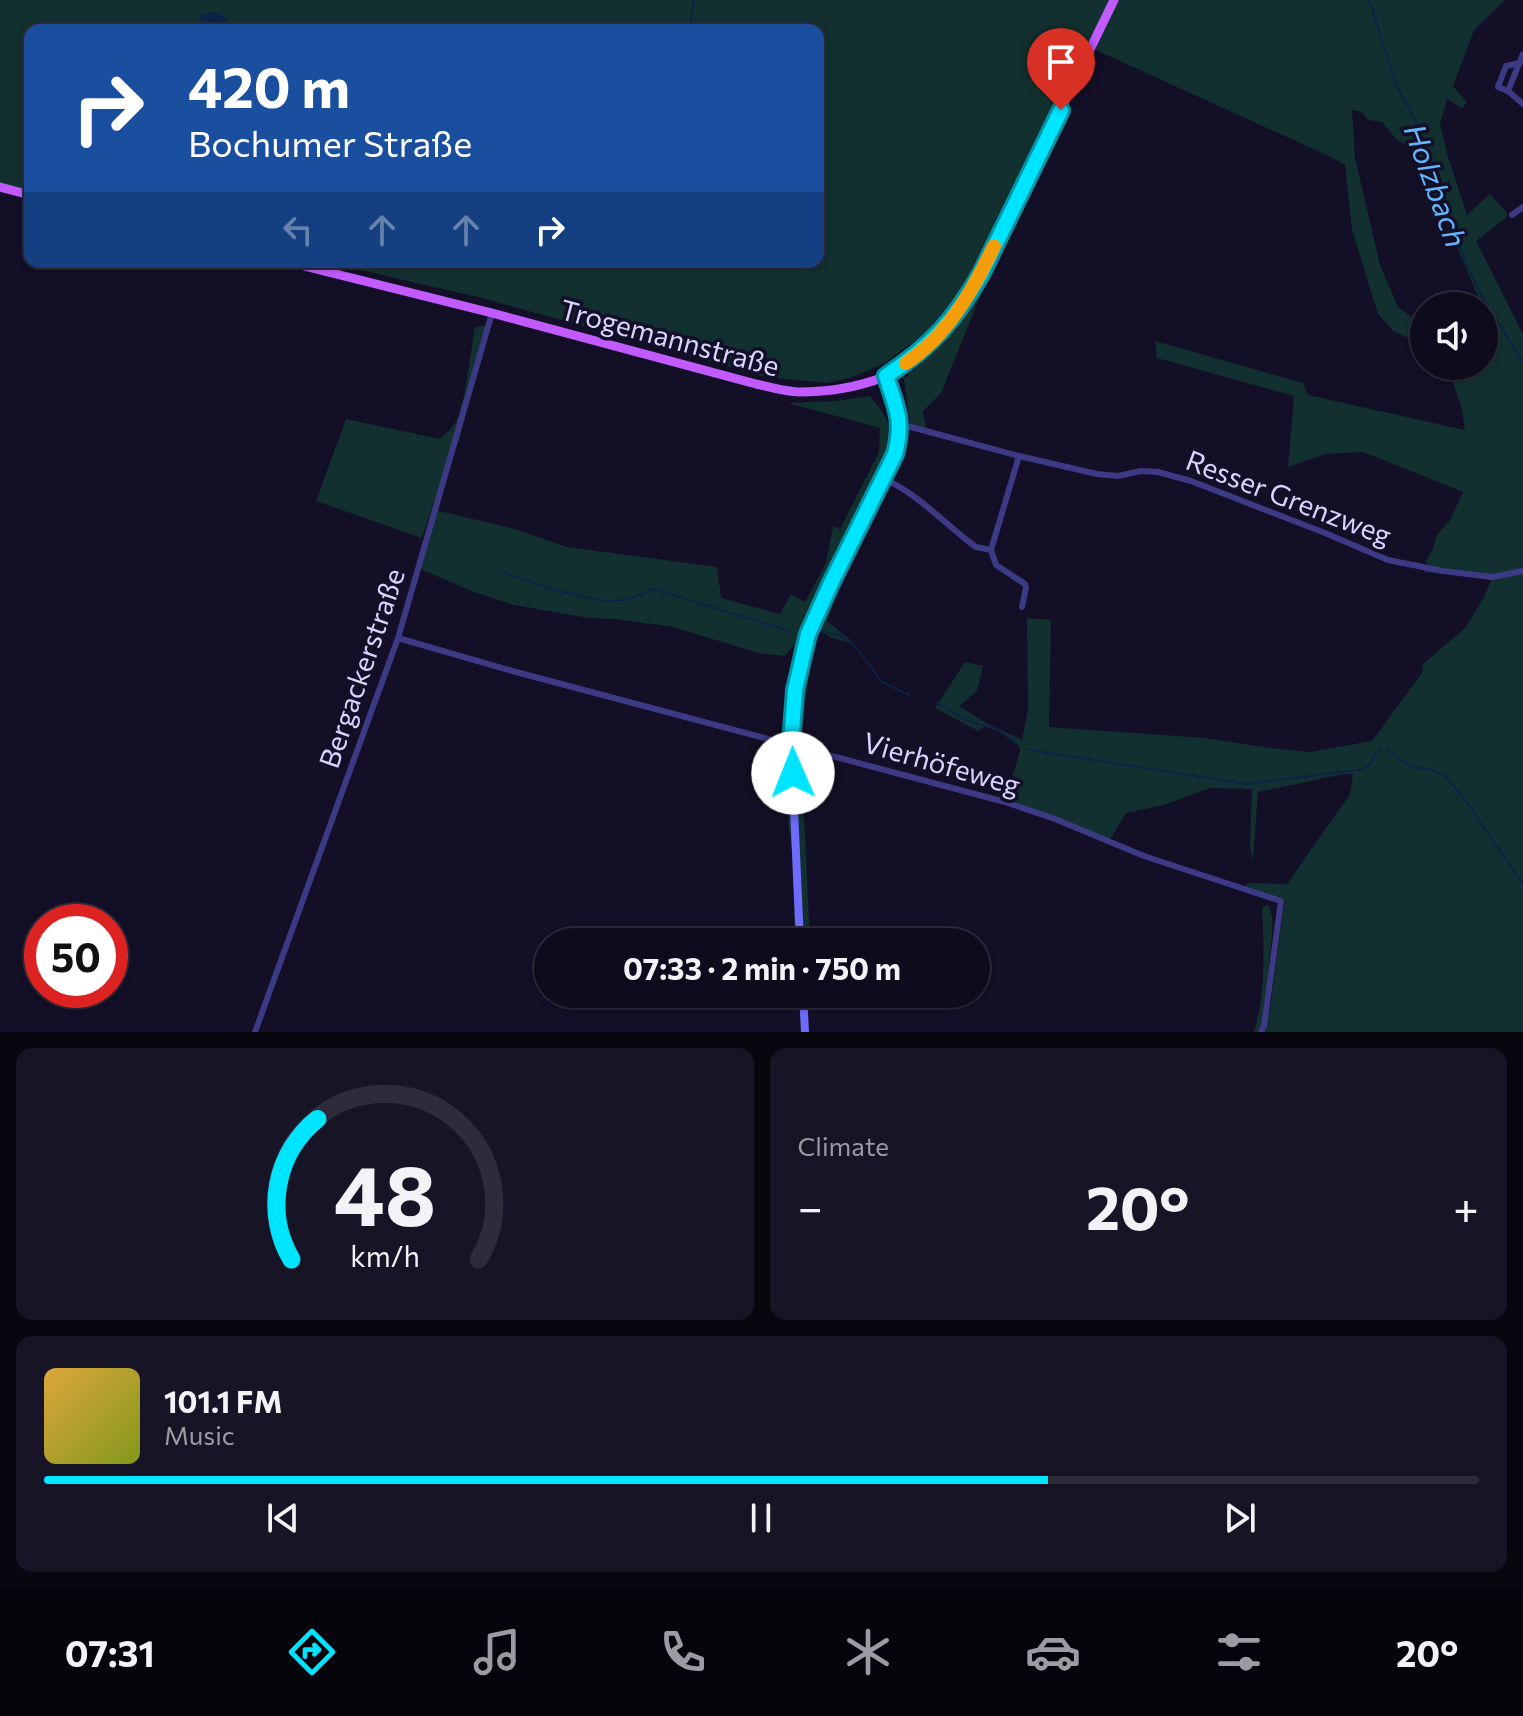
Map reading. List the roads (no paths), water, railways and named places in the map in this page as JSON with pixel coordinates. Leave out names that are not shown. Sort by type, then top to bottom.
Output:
[{"type":"main road","points":[[799,928],[791,744],[795,690],[808,634],[895,454],[900,427],[886,376],[930,343],[951,321],[968,296],[1114,0]]},
{"type":"main road","points":[[0,187],[24,193]]},
{"type":"main road","name":"Trogemannstraße","points":[[312,268],[796,392],[842,388],[886,376]]},
{"type":"main road","points":[[804,1008],[805,1032]]},
{"type":"street","points":[[1523,54],[1508,91],[1523,104]]},
{"type":"street","points":[[1512,215],[1523,207]]},
{"type":"street","name":"Bergackerstraße","points":[[255,1032],[398,638],[492,313]]},
{"type":"street","name":"Resser Grenzweg","points":[[900,427],[911,427],[1097,474],[1118,476],[1141,471],[1158,472],[1191,481],[1315,528],[1388,560],[1492,577],[1523,571]]},
{"type":"street","points":[[1019,456],[991,550],[996,565],[1025,584],[1022,607]]},
{"type":"street","points":[[882,478],[912,495],[976,547],[991,550]]},
{"type":"street","name":"Vierhöfeweg","points":[[398,638],[1005,802],[1144,856],[1281,901],[1261,1032]]},
{"type":"water","points":[[202,14],[221,14],[230,24],[207,24],[199,19]]},
{"type":"waterway","points":[[690,24],[694,0]]},
{"type":"waterway","name":"Holzbach","points":[[1368,0],[1397,87],[1414,118],[1465,262],[1485,302],[1523,362]]},
{"type":"waterway","points":[[505,573],[559,591],[604,601],[626,600],[654,589],[789,631]]},
{"type":"waterway","points":[[820,631],[841,636],[854,645],[880,681],[909,695]]},
{"type":"waterway","points":[[937,703],[971,722],[996,729],[1017,743]]},
{"type":"waterway","points":[[1030,750],[1247,784],[1363,769],[1382,748]]},
{"type":"waterway","points":[[1387,750],[1411,767],[1430,769],[1444,775],[1464,798],[1523,884]]}]
